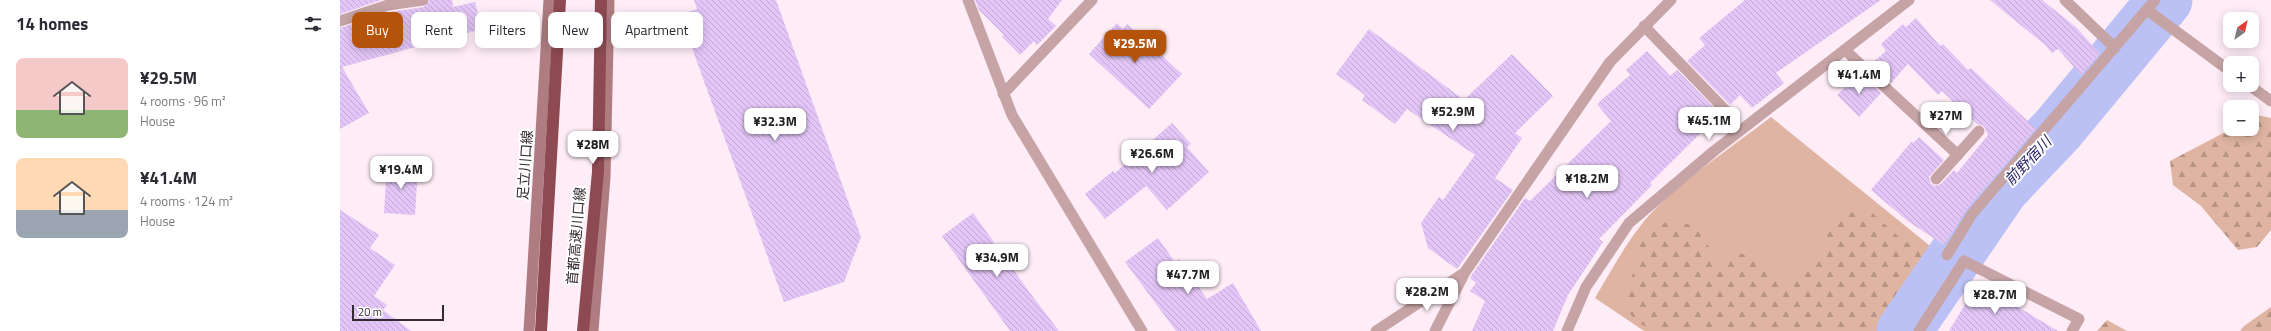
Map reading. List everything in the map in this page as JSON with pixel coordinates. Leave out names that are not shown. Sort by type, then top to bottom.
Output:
[{"type":"highway","name":"首都高速川口線","points":[[541,331],[560,0]]},
{"type":"highway","name":"首都高速川口線","points":[[582,331],[598,172],[601,0]]},
{"type":"main road","name":"足立川口線","points":[[529,331],[549,0]]},
{"type":"main road","points":[[594,331],[600,217],[605,177],[609,0]]},
{"type":"street","points":[[340,21],[388,5],[423,0]]},
{"type":"street","points":[[968,0],[1012,115],[1142,331]]},
{"type":"street","points":[[1003,94],[1092,0]]},
{"type":"street","points":[[1435,331],[1465,272],[1610,62],[1671,0]]},
{"type":"street","points":[[1567,331],[1586,287],[1628,223],[1714,151],[1909,0]]},
{"type":"street","points":[[2065,0],[2114,48]]},
{"type":"street","points":[[1947,255],[1972,214],[2155,0]]},
{"type":"street","points":[[2147,10],[2223,66]]},
{"type":"street","points":[[1644,26],[1730,115]]},
{"type":"street","points":[[1845,50],[1958,155]]},
{"type":"street","points":[[2259,92],[2271,101]]},
{"type":"street","points":[[1936,179],[1979,131]]},
{"type":"street","points":[[1919,331],[1964,261],[2079,319],[2072,331]]},
{"type":"street","points":[[1376,331],[1465,272]]},
{"type":"green space","points":[[2259,116],[2271,118],[2271,230],[2257,247],[2238,250],[2201,206],[2173,185],[2170,161],[2223,133],[2223,136],[2259,136]]},
{"type":"green space","points":[[1771,117],[1940,254],[1947,264],[1906,331],[1644,331],[1595,298],[1637,230],[1654,210],[1696,173]]},
{"type":"green space","points":[[1868,209],[1899,237],[1917,249],[1931,253],[1940,267],[1893,331],[1656,331],[1640,324],[1627,311],[1627,285],[1636,268],[1639,246],[1650,228],[1672,220],[1694,226],[1717,258],[1741,254],[1753,255],[1770,280],[1788,279],[1819,261],[1829,230],[1838,219],[1845,215]]},
{"type":"green space","points":[[2271,307],[2271,331],[2240,331],[2244,326]]},
{"type":"green space","points":[[2107,320],[2127,331],[2097,331]]},
{"type":"building","points":[[340,0],[381,0],[340,14]]},
{"type":"building","points":[[430,0],[452,0],[453,7],[475,2],[478,12],[475,12],[475,31],[467,33],[467,12],[411,12],[412,48],[342,67],[369,113],[340,129],[340,28],[352,24],[352,48],[403,48],[403,12],[390,12],[424,7]]},
{"type":"building","points":[[694,0],[776,0],[861,237],[844,282],[784,302],[692,48],[703,48],[703,12],[688,12],[697,9]]},
{"type":"building","points":[[975,0],[1062,0],[1048,19],[1056,26],[1037,45],[1034,41],[1020,55],[1002,37],[1004,35],[979,10]]},
{"type":"building","points":[[1745,0],[1881,0],[1776,73],[1784,83],[1752,108],[1740,95],[1730,105],[1687,61],[1705,45],[1699,38]]},
{"type":"building","points":[[1990,0],[2042,0],[2077,28],[2100,54],[2081,75],[2058,49],[2052,53],[2045,45]]},
{"type":"building","points":[[1916,18],[1940,46],[1943,44],[1968,70],[1971,68],[2036,129],[1967,209],[1944,245],[1909,222],[1871,190],[1912,141],[1913,143],[1919,137],[1944,160],[1929,177],[1931,184],[1935,186],[1941,184],[1954,170],[1957,173],[1988,135],[1984,126],[1977,124],[1942,91],[1938,95],[1908,64],[1891,83],[1871,64],[1886,51],[1881,44],[1903,24],[1906,27]]},
{"type":"building","points":[[1117,23],[1123,29],[1127,24],[1182,74],[1149,109],[1089,54]]},
{"type":"building","points":[[1369,29],[1464,100],[1512,54],[1553,96],[1515,133],[1522,138],[1495,178],[1513,190],[1457,269],[1428,248],[1421,223],[1439,197],[1443,200],[1475,155],[1407,109],[1395,124],[1362,100],[1365,95],[1336,74]]},
{"type":"building","points":[[1647,51],[1670,76],[1677,70],[1720,114],[1650,183],[1652,185],[1599,239],[1603,242],[1568,295],[1553,331],[1472,331],[1485,301],[1470,291],[1476,283],[1470,278],[1471,276],[1525,198],[1530,201],[1611,121],[1597,104],[1630,75],[1626,70]]},
{"type":"building","points":[[1860,74],[1881,93],[1859,117],[1837,95]]},
{"type":"building","points":[[1172,123],[1191,144],[1187,147],[1209,172],[1167,210],[1146,186],[1105,219],[1085,194],[1113,171],[1115,173]]},
{"type":"building","points":[[387,164],[418,166],[415,215],[384,213]]},
{"type":"building","points":[[340,210],[379,235],[370,248],[395,265],[374,296],[387,305],[383,310],[411,331],[340,331]]},
{"type":"building","points":[[973,213],[1059,331],[1010,331],[942,236]]},
{"type":"building","points":[[1158,238],[1175,262],[1179,259],[1207,299],[1233,283],[1261,331],[1176,331],[1125,262]]},
{"type":"building","points":[[1978,283],[2058,331],[1949,331]]},
{"type":"waterway","name":"前野宿川","points":[[1904,331],[2002,188],[2058,129],[2165,0]]}]
